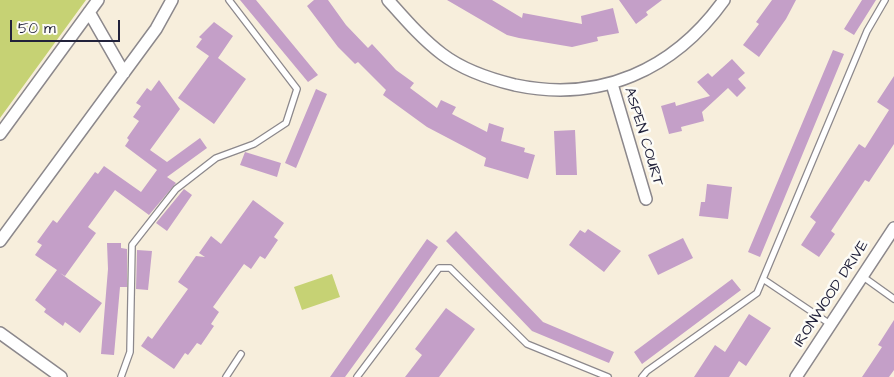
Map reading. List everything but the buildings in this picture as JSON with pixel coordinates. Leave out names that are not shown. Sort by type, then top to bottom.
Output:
[{"type":"street","points":[[0,134],[98,0]]},
{"type":"street","points":[[0,241],[156,29],[172,0]]},
{"type":"street","points":[[388,0],[408,23],[442,54],[463,66],[497,80],[527,87],[565,90],[612,84],[653,67],[680,47],[708,22],[724,0]]},
{"type":"street","points":[[89,12],[124,73]]},
{"type":"street","name":"ASPEN COURT","points":[[612,84],[646,199]]},
{"type":"street","name":"IRONWOOD DRIVE","points":[[796,377],[894,228]]},
{"type":"street","points":[[0,334],[61,377]]},
{"type":"lane","points":[[121,377],[130,352],[132,245],[176,188],[216,158],[254,144],[286,123],[297,89],[229,0]]},
{"type":"lane","points":[[642,377],[757,293],[867,31],[885,0]]},
{"type":"lane","points":[[357,377],[438,268],[450,268],[527,344],[608,377]]},
{"type":"lane","points":[[862,276],[894,299]]},
{"type":"lane","points":[[763,278],[830,324]]},
{"type":"lane","points":[[226,377],[241,354]]},
{"type":"green space","points":[[0,0],[86,0],[0,118]]},
{"type":"green space","points":[[332,274],[340,297],[302,310],[294,287]]}]
